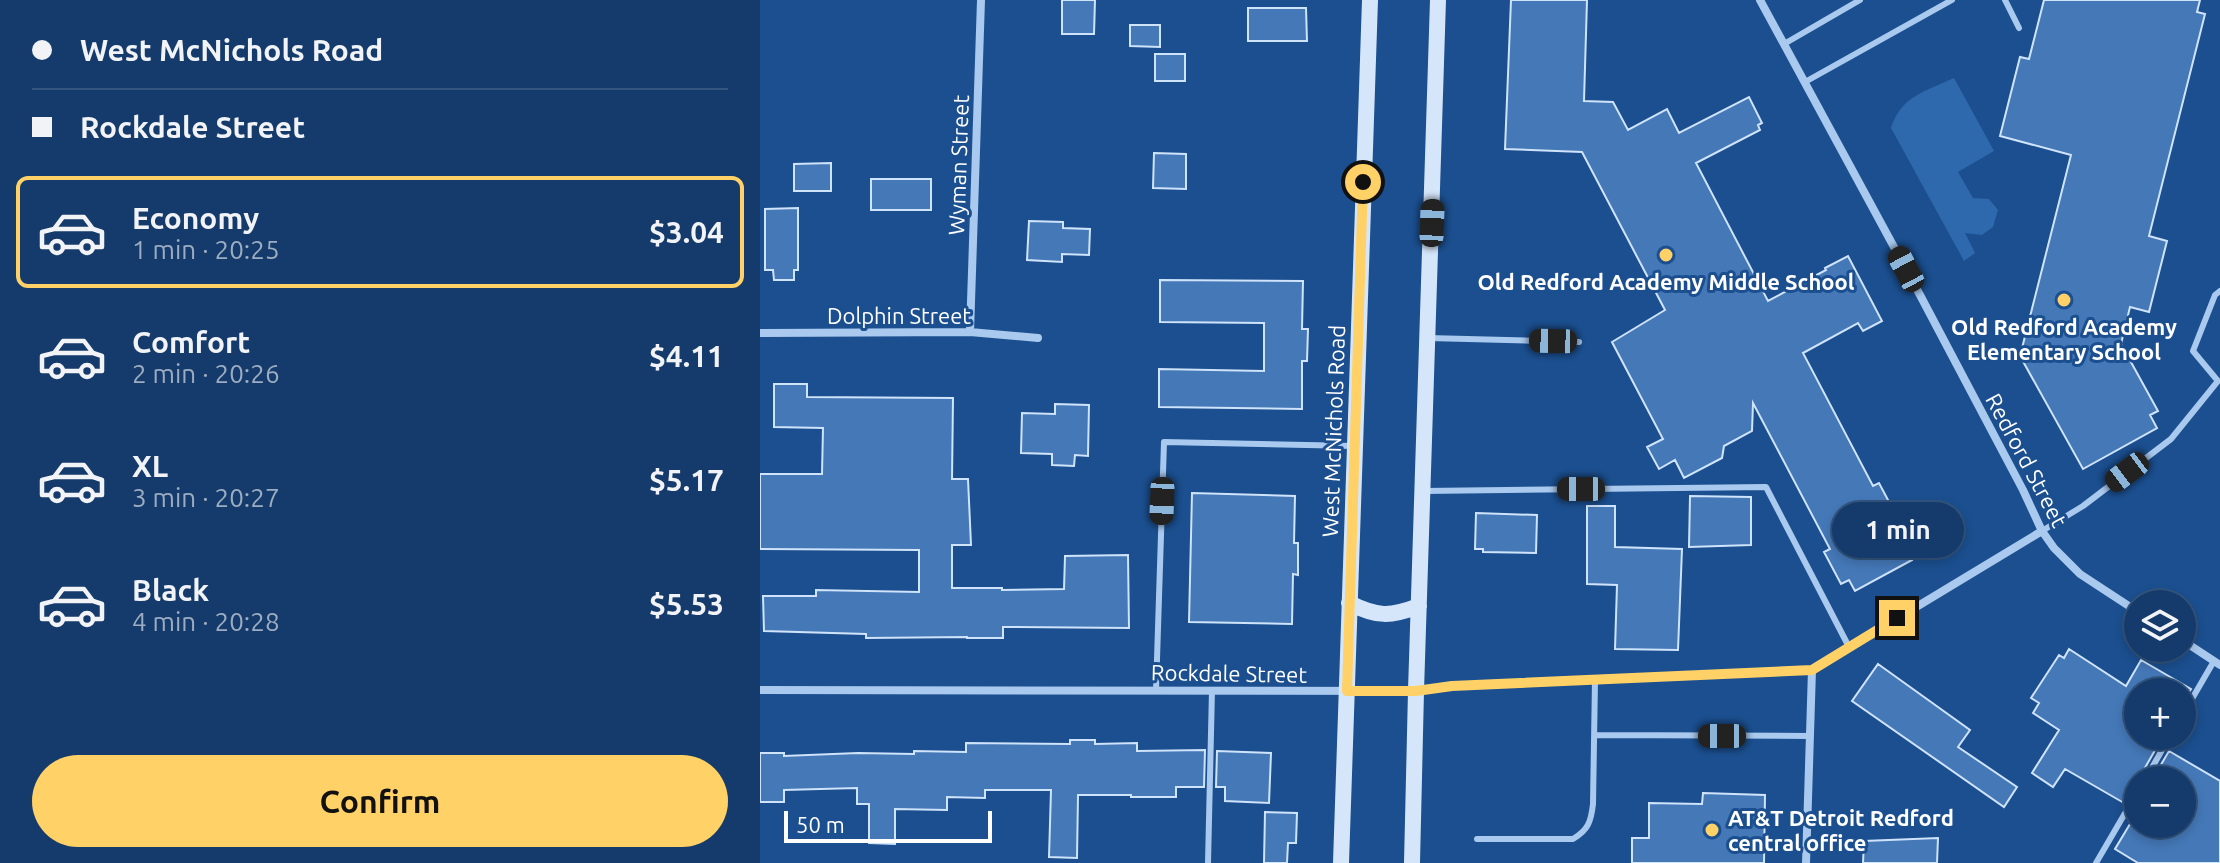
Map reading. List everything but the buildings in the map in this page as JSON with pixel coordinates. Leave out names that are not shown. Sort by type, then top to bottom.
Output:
[{"type":"main road","name":"West McNichols Road","points":[[1341,863],[1370,0]]},
{"type":"main road","points":[[1412,863],[1438,0]]},
{"type":"main road","points":[[1349,603],[1381,615],[1419,606]]},
{"type":"street","name":"Wyman Street","points":[[970,332],[981,0]]},
{"type":"street","name":"Redford Street","points":[[1760,0],[1920,295],[2042,531],[2080,574],[2124,603]]},
{"type":"street","name":"Dolphin Street","points":[[760,333],[970,332],[1038,338]]},
{"type":"street","name":"Rockdale Street","points":[[760,690],[1416,691],[1452,686],[1812,670],[2042,531]]},
{"type":"street","points":[[2196,649],[2217,663]]},
{"type":"street","points":[[1806,863],[1812,670]]},
{"type":"lane","points":[[1784,44],[1860,0]]},
{"type":"lane","points":[[1805,82],[1952,0]]},
{"type":"lane","points":[[2005,0],[2019,28]]},
{"type":"lane","points":[[2042,531],[2083,506],[2171,439],[2219,381],[2193,351],[2215,295],[2220,291]]},
{"type":"lane","points":[[1428,338],[1579,342]]},
{"type":"lane","points":[[1156,690],[1164,442],[1355,446]]},
{"type":"lane","points":[[1423,491],[1766,487],[1849,647]]},
{"type":"lane","points":[[2196,695],[2217,663]]},
{"type":"lane","points":[[1477,839],[1573,839],[1586,831],[1592,818],[1593,804],[1595,680]]},
{"type":"lane","points":[[1208,863],[1212,690]]},
{"type":"lane","points":[[1595,735],[1810,736]]},
{"type":"lane","points":[[2096,863],[2124,815]]},
{"type":"shaded area","points":[[1954,78],[1994,151],[1958,172],[1973,198],[1989,199],[1998,210],[1993,227],[1982,235],[1965,233],[1975,253],[1964,261],[1891,128],[1895,117],[1908,102]]},
{"type":"place","name":"Old Redford Academy Middle School","points":[[1666,255]]},
{"type":"place","name":"Old Redford Academy Elementary School","points":[[2064,300]]},
{"type":"place","name":"AT&T Detroit Redford central office","points":[[1712,830]]},
{"type":"route","points":[[1363,182],[1347,691],[1416,691],[1452,686],[1812,670],[1897,618]]}]
